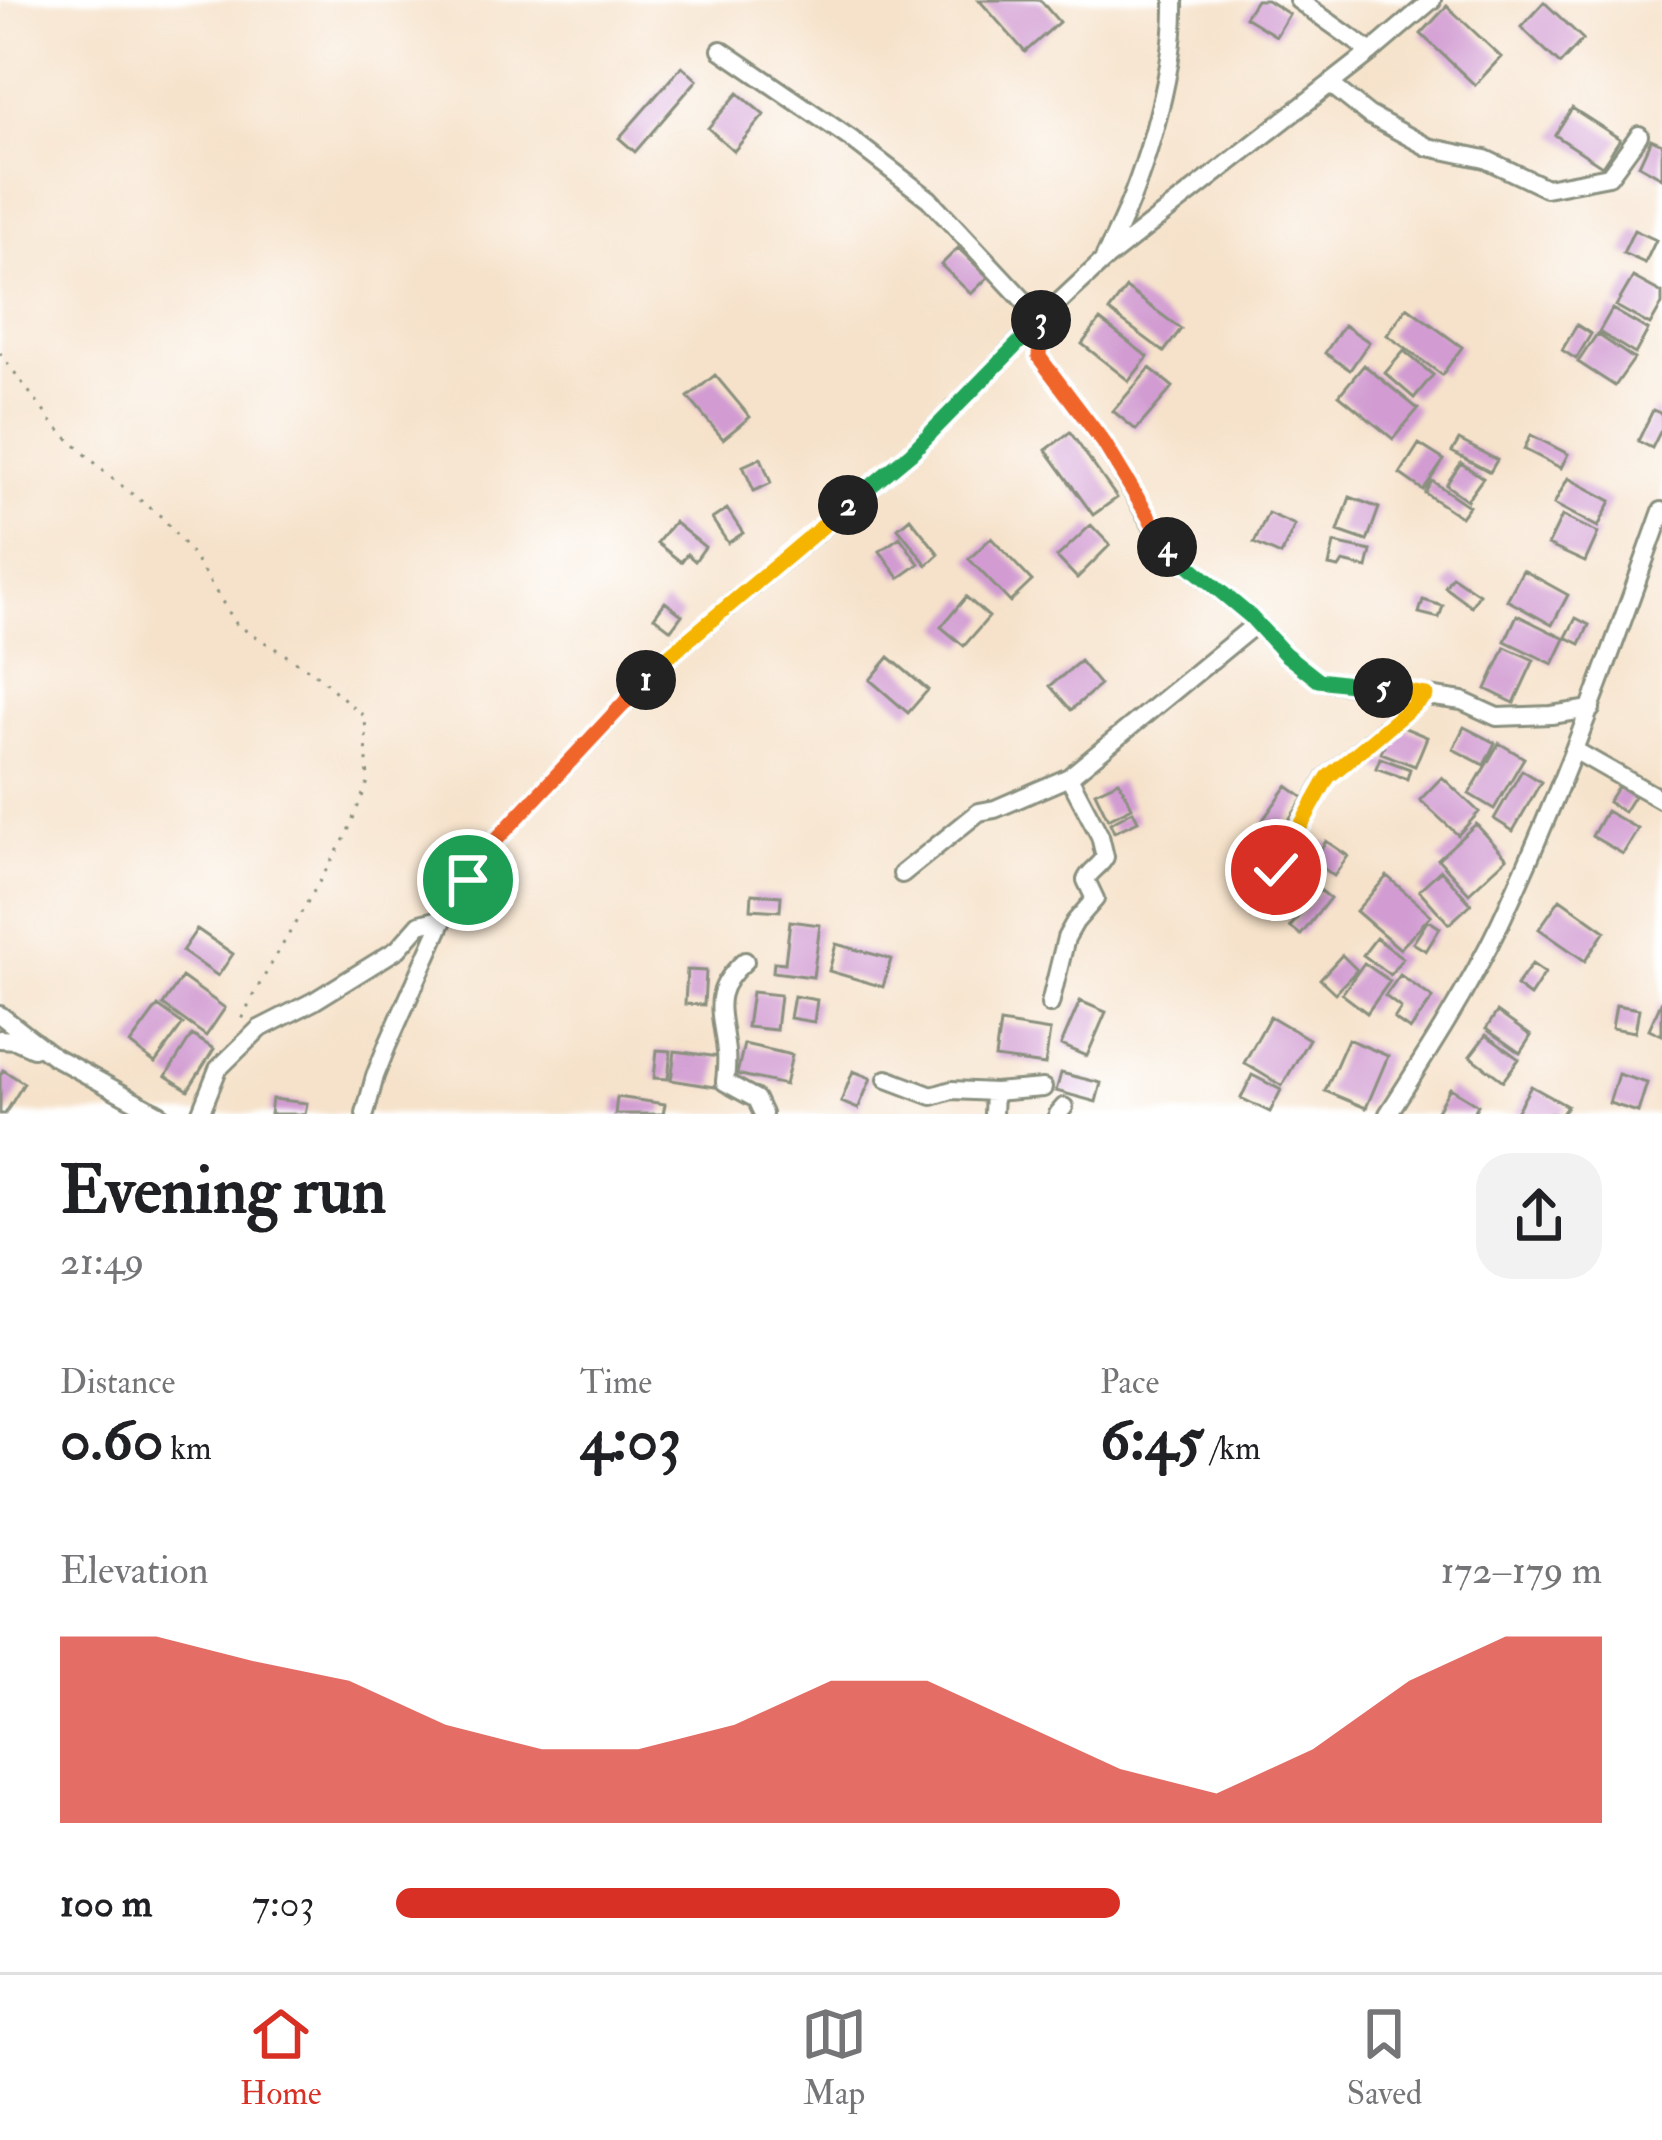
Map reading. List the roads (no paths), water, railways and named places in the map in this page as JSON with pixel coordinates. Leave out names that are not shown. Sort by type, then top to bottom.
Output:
[{"type":"street","points":[[1102,262],[1136,187],[1159,109],[1173,39],[1174,0]]},
{"type":"street","points":[[1298,0],[1371,52]]},
{"type":"street","points":[[365,1114],[387,1046],[444,918],[497,839],[669,656],[911,453],[1102,262],[1432,0]]},
{"type":"street","points":[[722,50],[929,199],[1041,319],[1039,357],[1104,443],[1163,544],[1318,680],[1462,701],[1497,717],[1591,709]]},
{"type":"street","points":[[1330,83],[1369,115],[1428,147],[1485,160],[1546,188],[1609,176],[1639,135]]},
{"type":"street","points":[[1388,1114],[1444,1026],[1498,927],[1576,751],[1662,511]]},
{"type":"street","points":[[902,874],[979,812],[1069,777],[1257,623]]},
{"type":"street","points":[[1276,870],[1328,777],[1426,695]]},
{"type":"street","points":[[1576,751],[1662,800]]},
{"type":"street","points":[[1050,1004],[1066,938],[1095,898],[1086,880],[1105,857],[1100,836],[1069,777]]},
{"type":"street","points":[[200,1114],[218,1070],[260,1029],[398,949],[420,924],[444,918]]},
{"type":"street","points":[[745,961],[723,987],[718,1007],[727,1056],[725,1082],[756,1099],[763,1114]]},
{"type":"street","points":[[0,1015],[53,1056]]},
{"type":"street","points":[[0,1039],[15,1040],[53,1056],[159,1114]]},
{"type":"street","points":[[887,1079],[932,1096],[952,1090],[1043,1088]]},
{"type":"street","points":[[993,1114],[994,1092]]}]
